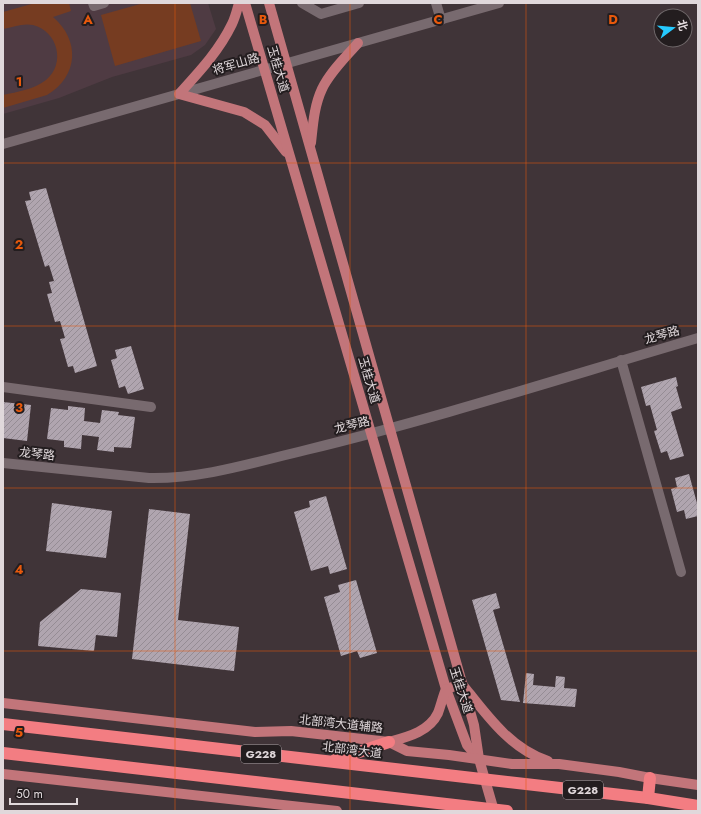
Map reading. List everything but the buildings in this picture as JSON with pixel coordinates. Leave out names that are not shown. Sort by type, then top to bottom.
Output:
[{"type":"highway","name":"北部湾大道","points":[[3,724],[648,798],[698,806]]},
{"type":"highway","points":[[331,762],[388,742]]},
{"type":"highway","name":"G228","points":[[3,753],[507,811]]},
{"type":"highway","points":[[648,798],[650,778]]},
{"type":"main road","points":[[239,3],[233,22],[211,59],[179,94],[244,112],[265,125],[290,157]]},
{"type":"main road","name":"玉桂大道","points":[[245,3],[446,689],[467,745],[479,759]]},
{"type":"main road","name":"玉桂大道","points":[[269,3],[474,725],[479,759],[493,810]]},
{"type":"main road","points":[[311,149],[314,114],[322,89],[335,69],[358,43]]},
{"type":"main road","points":[[388,742],[426,728],[438,714],[446,689],[462,684],[497,727],[536,757],[559,764]]},
{"type":"main road","name":"北部湾大道辅路","points":[[3,703],[255,732],[291,731],[388,742],[407,750],[512,764],[559,764],[620,772],[698,785]]},
{"type":"main road","points":[[3,774],[337,811]]},
{"type":"street","points":[[94,3],[94,6],[104,3]]},
{"type":"street","points":[[302,3],[321,14],[359,3]]},
{"type":"street","points":[[436,3],[440,20]]},
{"type":"street","name":"将军山路","points":[[3,144],[499,3]]},
{"type":"street","name":"龙琴路","points":[[3,463],[149,478],[171,478],[206,474],[390,429],[698,338]]},
{"type":"street","points":[[621,360],[681,572]]},
{"type":"street","points":[[3,387],[151,406]]},
{"type":"shaded area","points":[[3,3],[208,3],[216,29],[205,45],[191,55],[112,77],[59,98],[3,114]]},
{"type":"shaded area","points":[[35,3],[69,3],[71,11],[53,17],[62,26],[68,36],[72,58],[70,68],[58,87],[47,95],[3,108],[3,95],[37,86],[46,80],[56,66],[56,49],[53,41],[42,28],[26,24],[3,29],[3,12]]},
{"type":"shaded area","points":[[144,3],[190,3],[201,41],[115,66],[101,15]]}]
